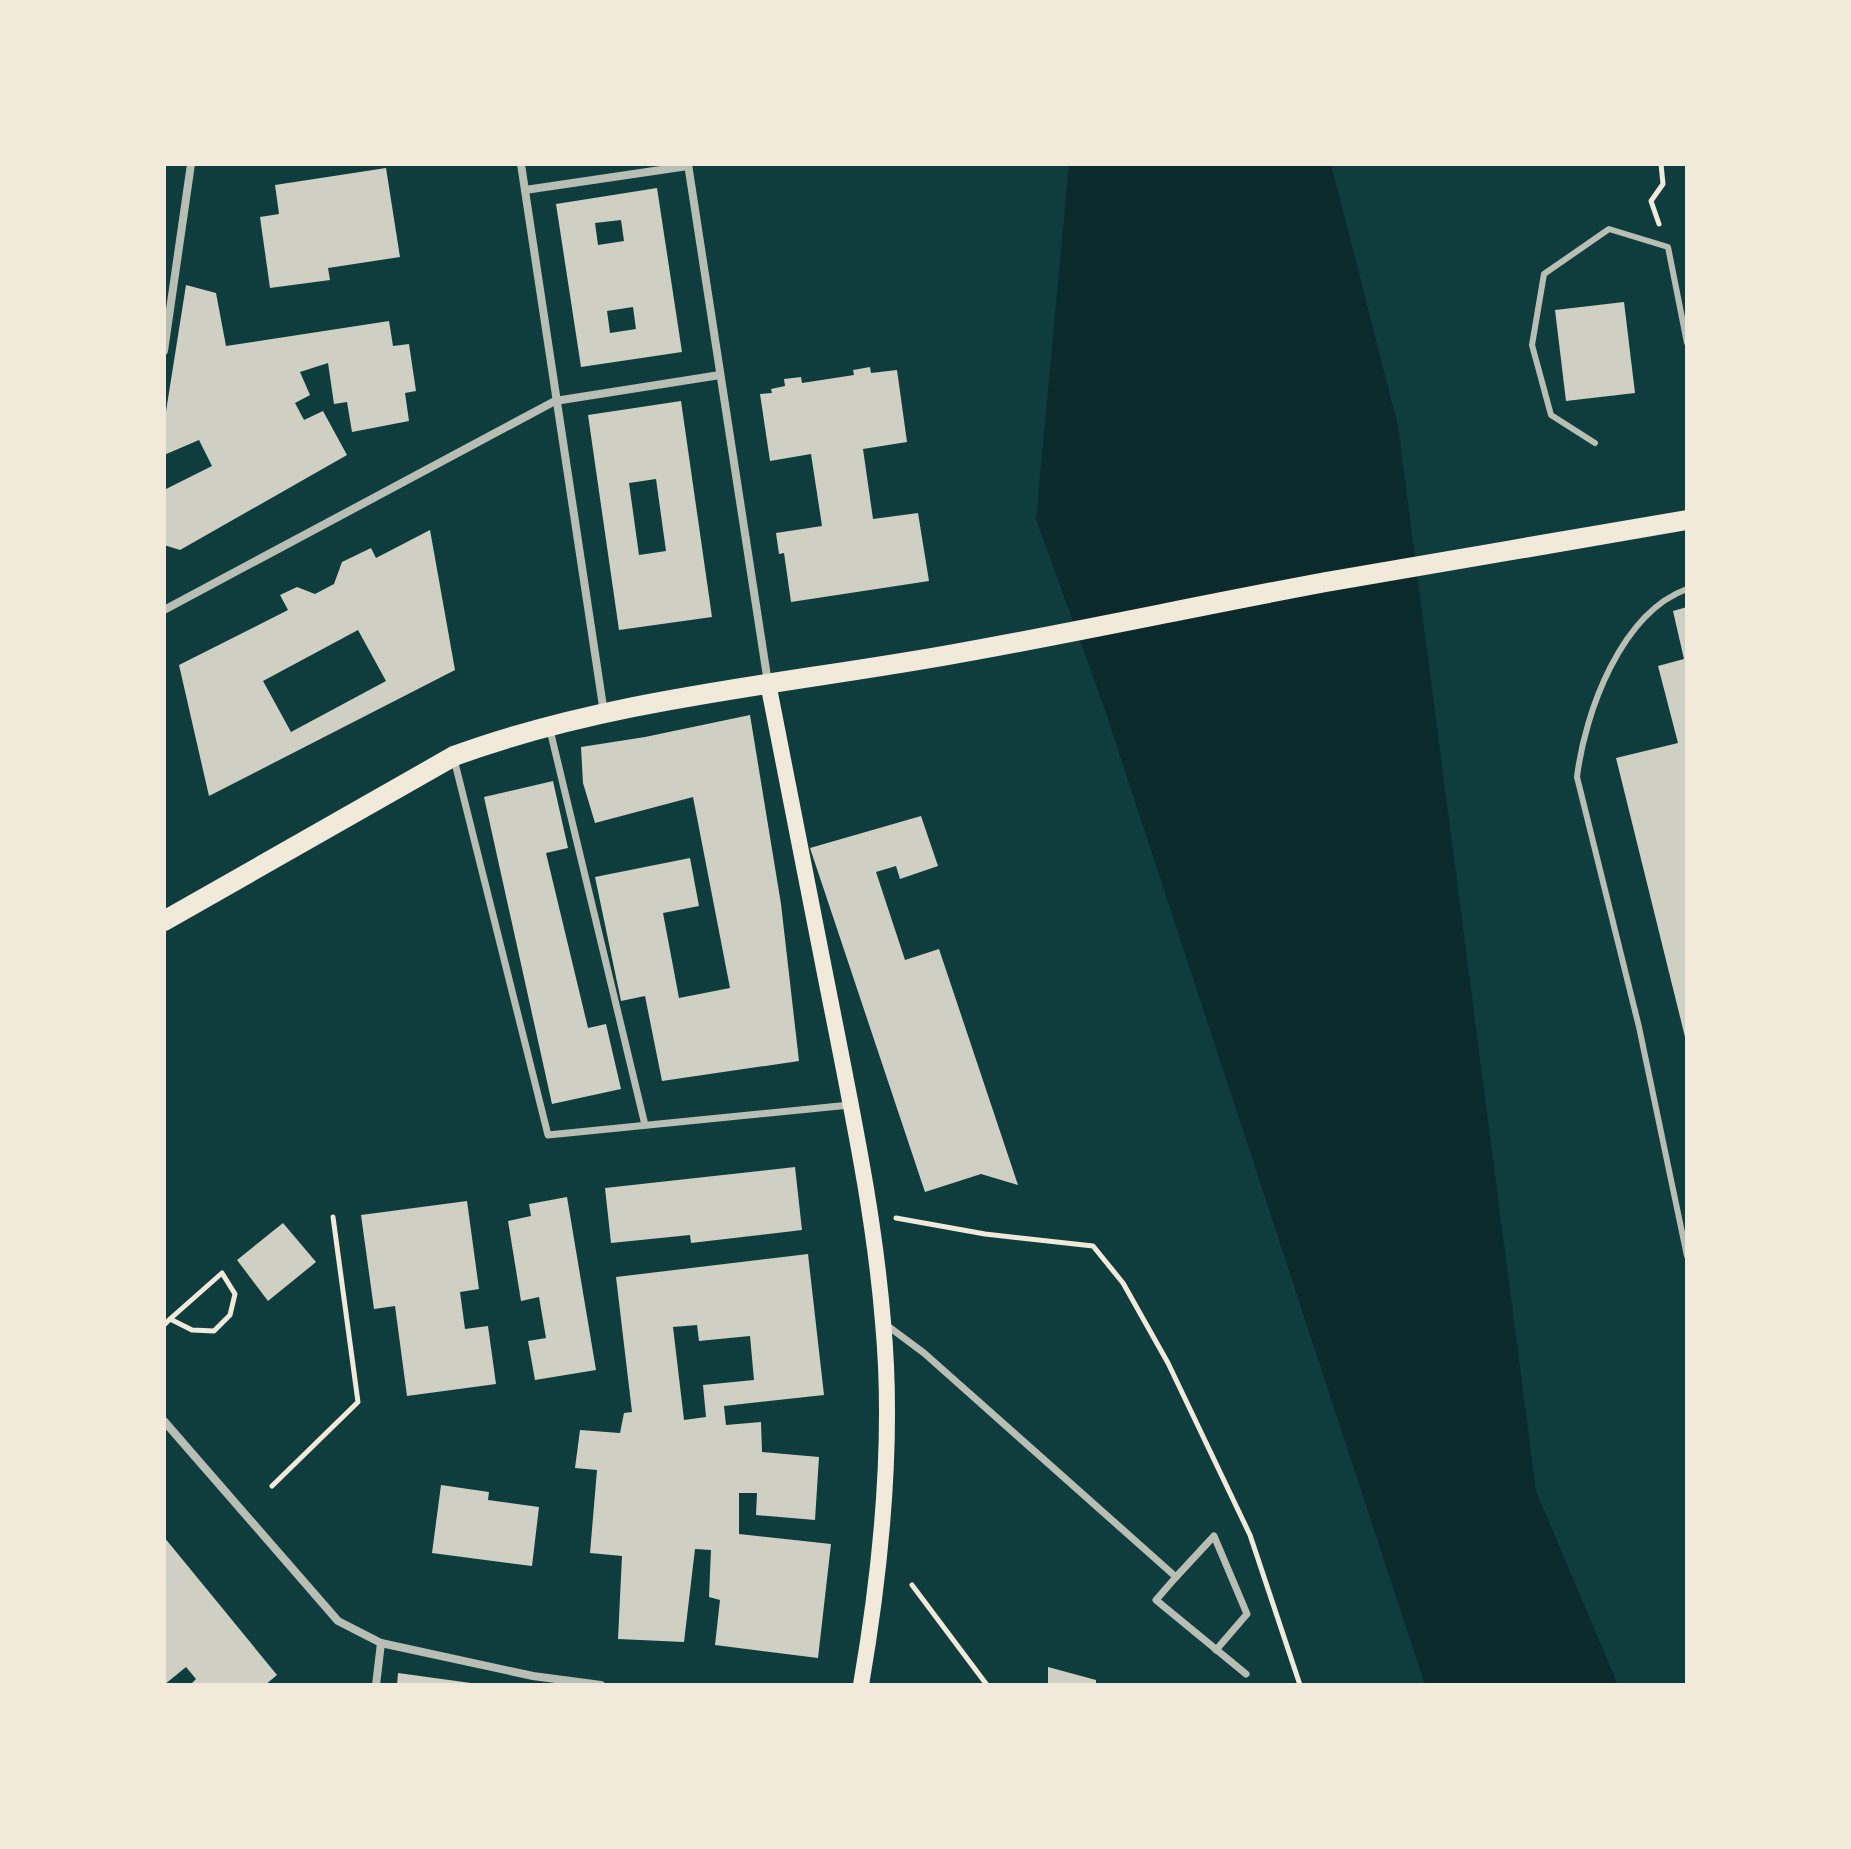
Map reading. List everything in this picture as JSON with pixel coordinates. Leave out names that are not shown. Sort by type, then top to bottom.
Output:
[{"type":"main road","points":[[164,921],[454,756],[500,739],[604,714],[768,683],[951,655],[1325,582],[1687,520]]},
{"type":"main road","points":[[768,683],[871,1214],[883,1322],[886,1431],[883,1487],[861,1685]]},
{"type":"street","points":[[164,351],[191,164]]},
{"type":"street","points":[[521,164],[604,714]]},
{"type":"street","points":[[525,190],[688,165],[768,683]]},
{"type":"street","points":[[164,610],[555,401],[720,375]]},
{"type":"street","points":[[550,728],[645,1125]]},
{"type":"street","points":[[454,756],[548,1135],[850,1105]]},
{"type":"street","points":[[883,1322],[924,1353],[1176,1577]]},
{"type":"street","points":[[164,1421],[338,1621],[381,1643],[533,1676],[601,1685]]},
{"type":"street","points":[[1216,1650],[1247,1614],[1214,1536],[1156,1600],[1216,1650],[1246,1674]]},
{"type":"street","points":[[376,1685],[381,1643]]},
{"type":"lane","points":[[1595,443],[1551,415],[1532,345],[1544,274],[1609,229],[1668,247],[1687,343]]},
{"type":"lane","points":[[1687,589],[1674,594],[1637,623],[1613,663],[1581,747],[1577,777],[1639,1027],[1687,1256]]},
{"type":"path","points":[[1661,164],[1663,184],[1651,201],[1668,247]]},
{"type":"path","points":[[871,1214],[985,1234],[1093,1246],[1123,1283],[1168,1363],[1243,1521],[1300,1685]]},
{"type":"path","points":[[272,1486],[358,1402],[333,1217]]},
{"type":"path","points":[[164,1325],[170,1319],[222,1273],[235,1294],[230,1315],[214,1331],[192,1330],[170,1319]]},
{"type":"path","points":[[912,1585],[987,1685]]},
{"type":"water","points":[[1069,164],[1331,164],[1398,426],[1536,1491],[1618,1685],[1425,1685],[1104,707],[1036,519]]},
{"type":"building","points":[[386,168],[400,257],[328,268],[330,280],[270,288],[260,217],[279,214],[275,185]]},
{"type":"building","points":[[657,188],[682,352],[581,367],[556,204]],"holes":[[[621,220],[624,241],[598,245],[595,223]],[[633,307],[636,329],[610,333],[607,311]]]},
{"type":"building","points":[[186,285],[216,293],[226,346],[389,321],[393,346],[409,344],[416,391],[405,393],[409,421],[352,432],[347,402],[334,404],[328,363],[300,372],[310,395],[295,403],[304,420],[323,411],[347,455],[180,550],[164,545],[164,490],[212,466],[199,440],[164,455],[164,424]]},
{"type":"building","points":[[1624,302],[1635,393],[1566,401],[1555,310]]},
{"type":"building","points":[[870,367],[871,373],[897,370],[907,442],[863,449],[873,519],[918,513],[929,581],[791,602],[784,553],[779,554],[776,533],[822,526],[811,454],[770,461],[760,394],[772,393],[771,389],[785,386],[784,379],[801,377],[802,383],[854,375],[853,370]]},
{"type":"building","points":[[681,401],[712,617],[619,630],[588,415]],"holes":[[[656,479],[666,551],[639,555],[629,483]]]},
{"type":"building","points":[[430,530],[455,670],[209,796],[179,665],[288,610],[280,595],[297,587],[315,594],[334,584],[342,562],[371,548],[376,558]],"holes":[[[358,630],[386,681],[291,732],[263,681]]]},
{"type":"building","points":[[1687,607],[1686,1041],[1616,758],[1678,743],[1658,666],[1684,659],[1673,611]]},
{"type":"building","points":[[750,715],[781,904],[799,1061],[662,1081],[645,996],[621,1001],[595,877],[690,858],[699,906],[663,913],[679,998],[730,988],[693,797],[595,823],[583,783],[581,747]]},
{"type":"building","points":[[553,781],[568,848],[546,853],[588,1028],[606,1024],[621,1089],[552,1104],[484,797]]},
{"type":"building","points":[[921,816],[938,866],[900,879],[896,866],[876,872],[905,960],[939,949],[1018,1185],[981,1174],[925,1192],[810,848]]},
{"type":"building","points":[[795,1167],[802,1230],[691,1243],[690,1235],[611,1243],[605,1188]]},
{"type":"building","points":[[567,1197],[596,1370],[535,1380],[528,1341],[546,1338],[539,1297],[521,1301],[508,1221],[531,1216],[529,1204]]},
{"type":"building","points":[[467,1201],[479,1289],[460,1292],[465,1329],[488,1326],[496,1384],[407,1396],[395,1306],[374,1309],[361,1215]]},
{"type":"building","points":[[283,1223],[316,1262],[268,1301],[237,1260]]},
{"type":"building","points":[[808,1254],[824,1395],[724,1406],[726,1425],[761,1422],[762,1452],[819,1457],[815,1520],[756,1515],[757,1493],[739,1493],[739,1534],[831,1544],[818,1658],[715,1645],[720,1600],[709,1597],[711,1550],[695,1549],[684,1642],[618,1639],[622,1556],[590,1553],[597,1470],[575,1468],[580,1430],[620,1433],[624,1413],[632,1412],[616,1277]],"holes":[[[697,1325],[699,1341],[750,1336],[754,1380],[703,1385],[706,1417],[684,1420],[673,1327]]]},
{"type":"building","points":[[441,1485],[489,1492],[488,1500],[539,1507],[532,1566],[432,1553]]},
{"type":"building","points":[[164,1537],[277,1675],[265,1685],[190,1685],[196,1679],[186,1667],[164,1685]]},
{"type":"building","points":[[1048,1667],[1096,1680],[1096,1685],[1048,1685]]},
{"type":"building","points":[[398,1673],[471,1683],[471,1685],[397,1685]]}]
